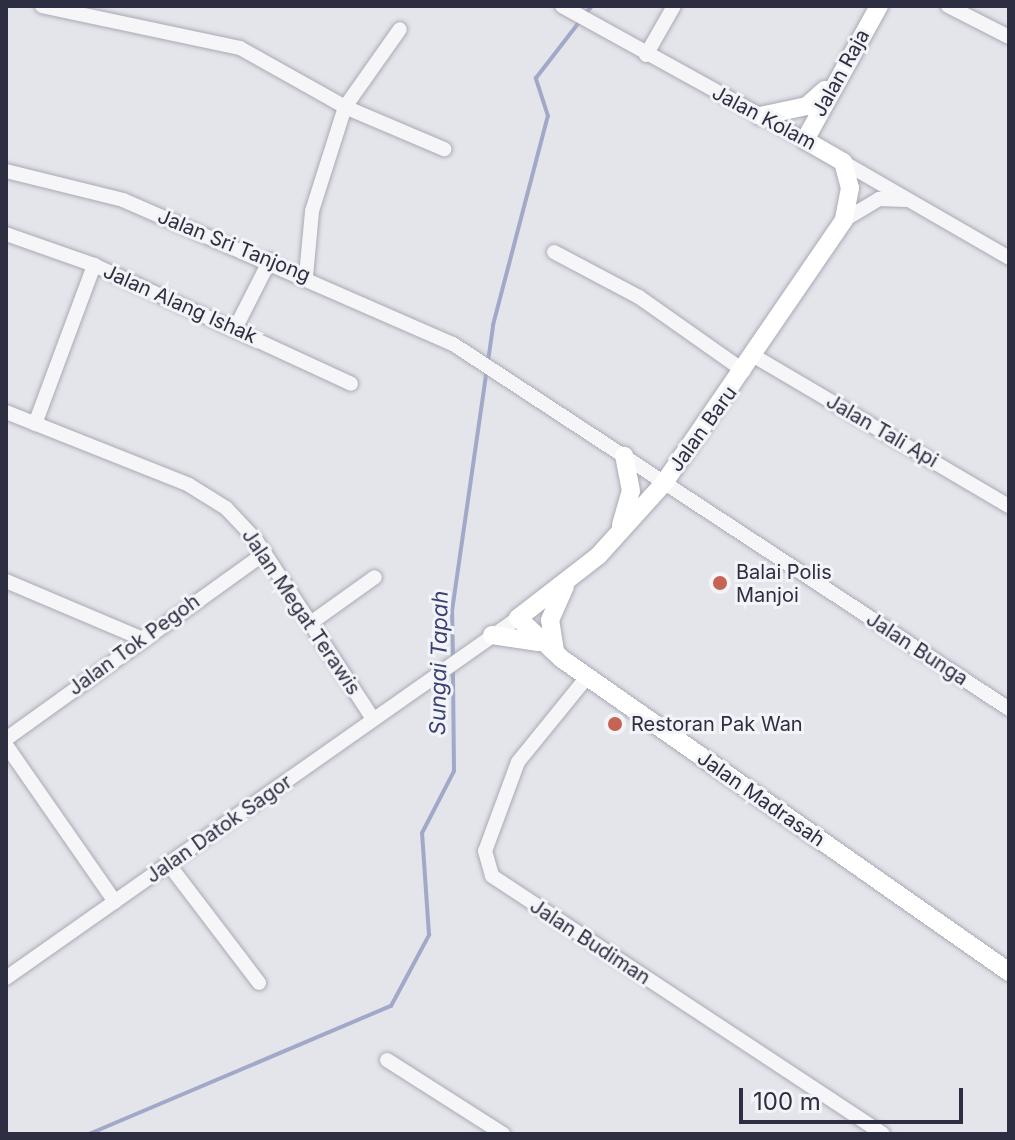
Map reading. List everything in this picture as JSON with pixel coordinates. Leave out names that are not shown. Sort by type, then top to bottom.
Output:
[{"type":"street","points":[[42,6],[240,48],[345,107],[444,149]]},
{"type":"street","name":"Jalan Kolam","points":[[562,6],[616,39],[805,140],[1009,258]]},
{"type":"street","points":[[646,55],[674,6]]},
{"type":"street","name":"Jalan Raja","points":[[805,140],[833,82],[879,6]]},
{"type":"street","points":[[948,6],[1009,37]]},
{"type":"street","points":[[306,276],[312,211],[345,107],[400,29]]},
{"type":"street","points":[[760,116],[807,106],[833,82]]},
{"type":"street","name":"Jalan Baru","points":[[430,678],[568,580],[617,535],[664,483],[749,364],[844,220],[850,188],[818,113]]},
{"type":"street","name":"Jalan Sri Tanjong","points":[[6,171],[123,200],[270,260],[453,344],[498,374]]},
{"type":"street","points":[[844,220],[879,199],[910,201]]},
{"type":"street","name":"Jalan Alang Ishak","points":[[6,234],[94,265],[351,384]]},
{"type":"street","name":"Jalan Tali Api","points":[[554,252],[639,297],[749,364],[1009,506]]},
{"type":"street","points":[[235,329],[270,260]]},
{"type":"street","points":[[35,424],[94,265]]},
{"type":"street","name":"Jalan Bunga","points":[[498,374],[1009,709]]},
{"type":"street","name":"Jalan Megat Terawis","points":[[6,412],[189,485],[226,508],[265,553],[373,719]]},
{"type":"street","points":[[617,535],[631,491],[624,456]]},
{"type":"street","name":"Jalan Tok Pegoh","points":[[6,742],[140,638],[265,553]]},
{"type":"street","points":[[312,622],[375,577]]},
{"type":"street","points":[[485,639],[512,633],[551,650],[550,620],[568,580]]},
{"type":"street","points":[[6,581],[140,638]]},
{"type":"street","name":"Jalan Madrasah","points":[[518,618],[551,650],[587,677],[1009,972]]},
{"type":"street","name":"Jalan Budiman","points":[[587,677],[518,762],[485,851],[492,876],[883,1134]]},
{"type":"street","name":"Jalan Datok Sagor","points":[[6,978],[170,866],[430,678]]},
{"type":"street","points":[[6,742],[115,902]]},
{"type":"street","points":[[170,866],[259,983]]},
{"type":"street","points":[[387,1060],[503,1134]]},
{"type":"waterway","name":"Sungai Tapah","points":[[585,14],[592,6]]},
{"type":"waterway","name":"Sungai Tapah","points":[[453,657],[452,611],[493,325],[548,116],[536,78],[580,21]]},
{"type":"waterway","name":"Sungai Tapah","points":[[89,1134],[391,1006],[429,935],[422,833],[454,771],[453,670]]},
{"type":"place","name":"Balai Polis Manjoi","points":[[720,583]]},
{"type":"place","name":"Restoran Pak Wan","points":[[615,724]]}]
